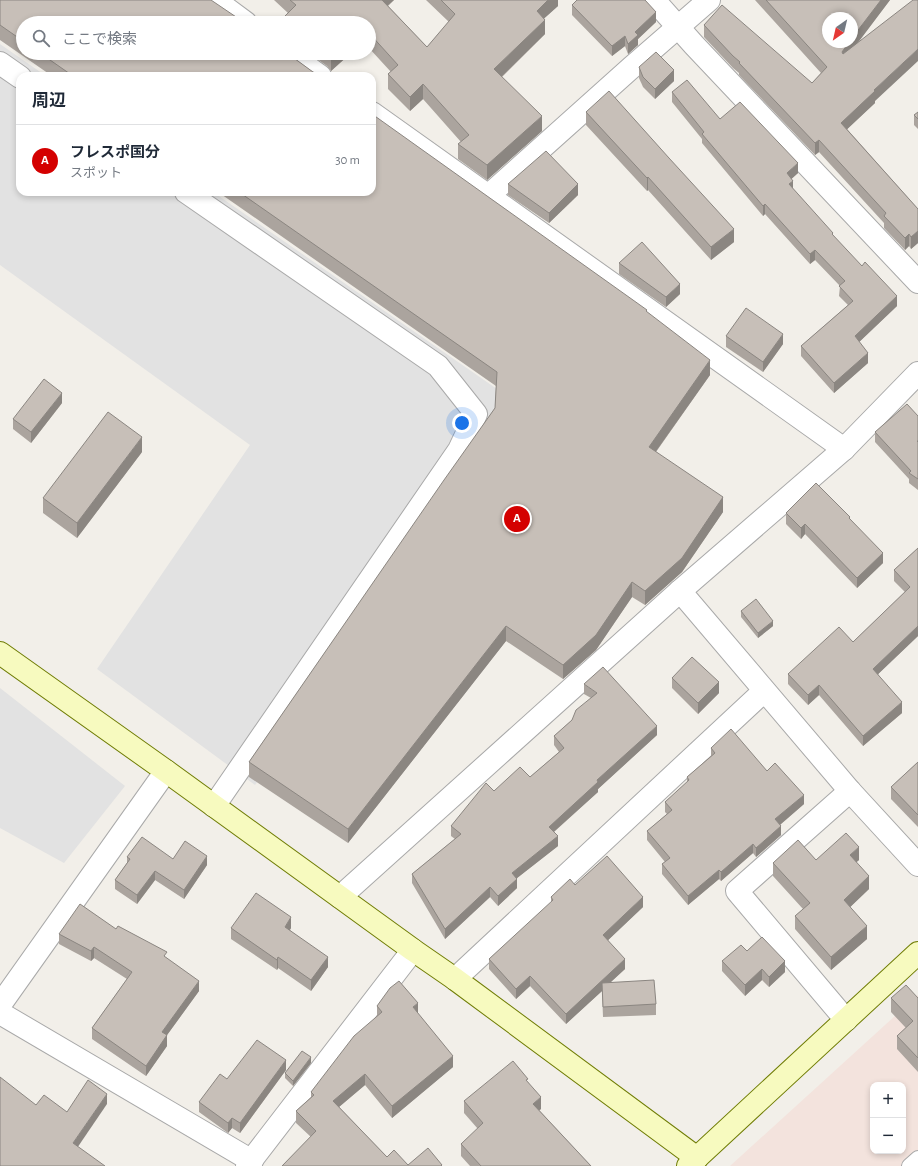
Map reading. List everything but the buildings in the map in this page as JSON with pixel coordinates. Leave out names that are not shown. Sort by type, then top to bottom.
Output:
[{"type":"street","points":[[215,0],[237,16]]},
{"type":"street","points":[[654,0],[918,282]]},
{"type":"street","points":[[488,196],[709,0]]},
{"type":"street","points":[[298,60],[314,72]]},
{"type":"street","points":[[0,63],[16,74]]},
{"type":"street","points":[[376,116],[844,449]]},
{"type":"street","points":[[192,196],[438,366],[476,414],[459,450],[214,806]]},
{"type":"street","points":[[340,898],[680,590],[844,449],[918,373]]},
{"type":"street","points":[[680,590],[850,791],[918,864]]},
{"type":"street","points":[[0,653],[455,979],[692,1162],[918,953]]},
{"type":"street","points":[[455,979],[764,690]]},
{"type":"street","points":[[0,1005],[166,771]]},
{"type":"street","points":[[846,1020],[737,892],[850,791]]},
{"type":"street","points":[[0,1013],[249,1164],[413,950]]},
{"type":"lane","points":[[909,1166],[918,1158]]},
{"type":"shaded area","points":[[0,44],[16,55],[16,60],[23,60],[40,72],[16,72],[16,196],[219,196],[497,389],[493,422],[270,765],[255,785],[97,669],[250,445],[0,265]]},
{"type":"shaded area","points":[[0,688],[125,786],[64,863],[0,828]]},
{"type":"shaded area","points":[[918,995],[918,1166],[730,1166]]},
{"type":"place","name":"フレスポ国分","points":[[517,519]]}]
